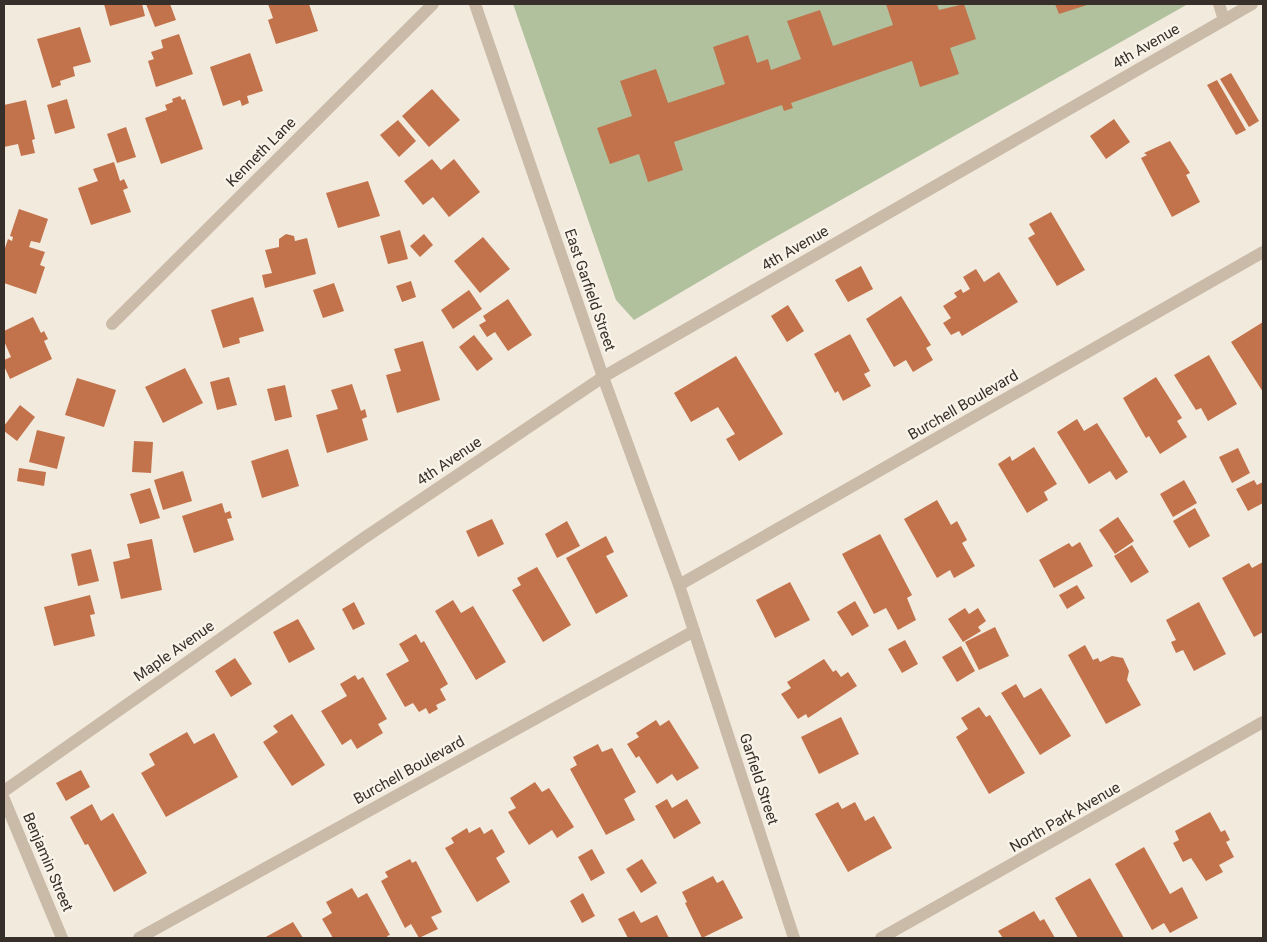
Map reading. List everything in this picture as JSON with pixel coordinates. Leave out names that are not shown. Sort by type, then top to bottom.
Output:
[{"type":"street","name":"Kenneth Lane","points":[[112,324],[433,4]]},
{"type":"street","name":"East Garfield Street","points":[[475,4],[603,377],[679,585]]},
{"type":"street","points":[[1219,4],[1224,20]]},
{"type":"street","name":"4th Avenue","points":[[364,538],[603,377],[1252,4]]},
{"type":"street","name":"Burchell Boulevard","points":[[679,585],[1263,252]]},
{"type":"street","name":"Maple Avenue","points":[[4,791],[364,538]]},
{"type":"street","name":"Garfield Street","points":[[679,585],[794,938]]},
{"type":"street","name":"Burchell Boulevard","points":[[139,938],[694,630]]},
{"type":"street","name":"North Park Avenue","points":[[881,938],[1263,722]]},
{"type":"street","name":"Benjamin Street","points":[[4,799],[62,938]]},
{"type":"green space","points":[[513,4],[1188,4],[763,244],[634,320],[616,300]]},
{"type":"building","points":[[104,4],[142,4],[145,16],[110,26]]},
{"type":"building","points":[[146,4],[170,4],[176,20],[155,27]]},
{"type":"building","points":[[268,4],[309,4],[318,31],[276,44],[268,20],[273,18]]},
{"type":"building","points":[[886,4],[937,4],[939,10],[964,4],[976,39],[950,48],[959,74],[920,87],[912,61],[791,103],[793,108],[784,111],[782,105],[674,142],[683,170],[648,182],[639,154],[610,164],[597,128],[632,116],[620,81],[656,69],[668,103],[725,84],[713,47],[748,35],[757,63],[768,59],[771,70],[801,59],[787,21],[820,10],[833,46],[893,25]]},
{"type":"building","points":[[1055,4],[1090,4],[1059,14]]},
{"type":"building","points":[[80,27],[91,62],[73,67],[75,76],[60,81],[61,85],[52,88],[37,39]]},
{"type":"building","points":[[179,34],[193,74],[156,87],[148,61],[154,59],[151,52],[163,48],[161,40]]},
{"type":"building","points":[[250,53],[263,91],[247,96],[249,103],[242,106],[240,100],[223,106],[210,67]]},
{"type":"building","points":[[1231,73],[1259,121],[1249,127],[1220,79]]},
{"type":"building","points":[[1217,80],[1246,130],[1236,135],[1207,85]]},
{"type":"building","points":[[432,89],[460,120],[429,147],[402,116]]},
{"type":"building","points":[[180,96],[182,100],[185,99],[203,149],[161,164],[145,118],[167,110],[165,105],[173,102],[172,99]]},
{"type":"building","points":[[67,99],[75,128],[55,134],[47,105]]},
{"type":"building","points":[[26,100],[35,139],[32,140],[35,153],[21,156],[18,144],[4,147],[4,105]]},
{"type":"building","points":[[1114,119],[1130,142],[1106,159],[1090,136]]},
{"type":"building","points":[[398,120],[416,141],[399,157],[380,135]]},
{"type":"building","points":[[126,127],[136,157],[117,163],[107,134]]},
{"type":"building","points":[[1170,141],[1190,173],[1186,175],[1200,202],[1172,217],[1141,158],[1147,155],[1144,153]]},
{"type":"building","points":[[432,159],[441,170],[454,159],[480,192],[449,217],[433,197],[423,205],[404,181]]},
{"type":"building","points":[[114,162],[120,181],[124,179],[128,188],[123,190],[131,212],[91,225],[78,188],[98,181],[93,169]]},
{"type":"building","points":[[368,181],[380,216],[338,228],[326,193]]},
{"type":"building","points":[[19,209],[48,219],[40,243],[31,241],[29,247],[45,252],[40,265],[45,267],[36,294],[4,283],[4,251],[8,239],[12,241],[13,237],[10,236]]},
{"type":"building","points":[[1051,212],[1085,270],[1057,286],[1028,238],[1035,234],[1029,224]]},
{"type":"building","points":[[400,230],[408,259],[388,264],[380,236]]},
{"type":"building","points":[[286,234],[294,236],[295,241],[307,238],[316,274],[265,288],[262,275],[272,273],[265,250],[279,247],[279,239]]},
{"type":"building","points":[[424,234],[433,245],[420,257],[410,246]]},
{"type":"building","points":[[483,237],[510,269],[480,293],[454,261]]},
{"type":"building","points":[[861,266],[873,289],[848,302],[835,280]]},
{"type":"building","points":[[976,269],[984,282],[999,272],[1018,302],[962,336],[959,331],[951,335],[943,323],[951,318],[943,306],[957,297],[954,293],[961,289],[963,293],[970,289],[963,277]]},
{"type":"building","points":[[411,281],[416,297],[402,302],[396,286]]},
{"type":"building","points":[[334,283],[344,311],[323,318],[313,290]]},
{"type":"building","points":[[469,290],[482,309],[453,329],[441,310]]},
{"type":"building","points":[[901,296],[931,345],[926,348],[933,360],[913,372],[906,360],[894,367],[866,319]]},
{"type":"building","points":[[253,297],[264,331],[239,338],[240,343],[223,348],[211,310]]},
{"type":"building","points":[[508,299],[532,335],[508,351],[495,332],[487,337],[479,325],[486,321],[483,316]]},
{"type":"building","points":[[788,305],[804,331],[787,342],[771,316]]},
{"type":"building","points":[[33,317],[41,333],[44,331],[48,339],[44,341],[52,359],[10,379],[4,366],[4,360],[11,357],[4,341],[4,331]]},
{"type":"building","points":[[1263,322],[1263,392],[1231,342]]},
{"type":"building","points":[[850,334],[870,371],[864,374],[871,386],[843,401],[838,391],[835,393],[814,354]]},
{"type":"building","points":[[474,335],[493,359],[477,371],[459,347]]},
{"type":"building","points":[[423,341],[440,400],[397,413],[386,375],[401,371],[394,349]]},
{"type":"building","points":[[1209,355],[1237,404],[1208,421],[1201,408],[1196,410],[1174,375]]},
{"type":"building","points":[[736,356],[783,434],[739,461],[726,439],[735,434],[718,407],[691,422],[674,393]]},
{"type":"building","points":[[185,368],[203,403],[163,423],[145,387]]},
{"type":"building","points":[[229,377],[237,405],[217,410],[210,382]]},
{"type":"building","points":[[1156,377],[1182,418],[1177,421],[1187,437],[1160,454],[1149,436],[1146,438],[1123,398]]},
{"type":"building","points":[[77,378],[116,390],[104,427],[65,415]]},
{"type":"building","points":[[352,384],[361,411],[365,409],[367,417],[362,419],[368,440],[327,453],[316,415],[338,409],[331,390]]},
{"type":"building","points":[[285,385],[292,417],[275,421],[267,389]]},
{"type":"building","points":[[20,405],[35,417],[17,441],[4,431],[4,426]]},
{"type":"building","points":[[1077,419],[1084,431],[1097,423],[1128,472],[1116,480],[1110,471],[1089,484],[1057,432]]},
{"type":"building","points":[[37,430],[65,437],[57,469],[29,462]]},
{"type":"building","points":[[134,441],[153,442],[151,473],[132,472]]},
{"type":"building","points":[[1034,447],[1057,484],[1044,492],[1048,500],[1027,513],[998,464],[1010,456],[1012,461]]},
{"type":"building","points":[[1238,448],[1250,473],[1232,483],[1219,457]]},
{"type":"building","points":[[288,449],[299,486],[262,498],[251,461]]},
{"type":"building","points":[[19,468],[46,472],[44,486],[17,481]]},
{"type":"building","points":[[183,471],[192,501],[163,510],[154,480]]},
{"type":"building","points":[[1184,480],[1197,503],[1173,517],[1160,494]]},
{"type":"building","points":[[1254,480],[1257,485],[1263,482],[1263,503],[1248,511],[1236,489]]},
{"type":"building","points":[[150,488],[160,518],[140,524],[130,494]]},
{"type":"building","points":[[937,500],[951,525],[957,521],[967,540],[962,543],[975,566],[954,578],[950,570],[937,578],[904,519]]},
{"type":"building","points":[[222,503],[225,513],[230,511],[232,518],[227,519],[234,540],[194,553],[182,516]]},
{"type":"building","points":[[1195,508],[1210,536],[1189,548],[1173,521]]},
{"type":"building","points":[[1118,517],[1134,541],[1115,554],[1099,530]]},
{"type":"building","points":[[492,519],[504,544],[478,557],[466,531]]},
{"type":"building","points":[[567,521],[580,546],[557,558],[545,534]]},
{"type":"building","points":[[880,534],[912,595],[907,598],[916,620],[898,630],[886,608],[874,614],[842,554]]},
{"type":"building","points":[[606,536],[614,552],[606,556],[628,596],[596,614],[566,558]]},
{"type":"building","points":[[152,539],[162,590],[121,599],[113,562],[130,558],[127,544]]},
{"type":"building","points":[[1080,542],[1093,566],[1054,588],[1039,560],[1069,543],[1072,547]]},
{"type":"building","points":[[1132,545],[1149,572],[1131,583],[1114,556]]},
{"type":"building","points":[[91,549],[99,581],[78,586],[71,554]]},
{"type":"building","points":[[1263,562],[1263,632],[1254,637],[1222,578],[1249,563],[1252,568]]},
{"type":"building","points":[[537,567],[571,625],[543,642],[512,590],[521,585],[517,578]]},
{"type":"building","points":[[790,582],[810,620],[775,638],[756,600]]},
{"type":"building","points":[[1077,585],[1085,598],[1067,609],[1059,595]]},
{"type":"building","points":[[90,595],[95,614],[90,615],[95,636],[54,646],[44,607]]},
{"type":"building","points":[[453,600],[461,613],[473,606],[506,662],[476,680],[435,611]]},
{"type":"building","points":[[855,601],[869,626],[852,636],[837,612]]},
{"type":"building","points":[[354,602],[365,624],[353,630],[342,609]]},
{"type":"building","points":[[1199,602],[1226,654],[1194,671],[1183,650],[1176,653],[1171,642],[1176,640],[1166,620]]},
{"type":"building","points":[[965,608],[969,614],[978,608],[986,621],[978,627],[981,631],[963,642],[948,619]]},
{"type":"building","points":[[298,619],[315,649],[289,663],[273,632]]},
{"type":"building","points":[[995,627],[1009,656],[979,670],[965,642]]},
{"type":"building","points":[[416,634],[421,643],[424,641],[448,684],[440,689],[446,700],[436,705],[438,709],[429,714],[426,708],[419,712],[413,703],[405,707],[386,674],[409,661],[399,644]]},
{"type":"building","points":[[905,640],[918,664],[902,673],[888,649]]},
{"type":"building","points":[[1085,645],[1093,660],[1098,658],[1100,662],[1112,656],[1123,658],[1129,671],[1127,680],[1141,705],[1106,724],[1068,655]]},
{"type":"building","points":[[961,646],[975,671],[957,682],[942,657]]},
{"type":"building","points":[[235,658],[252,684],[231,697],[215,671]]},
{"type":"building","points":[[824,659],[833,672],[836,670],[841,677],[848,672],[857,686],[808,718],[806,714],[798,719],[781,694],[791,688],[787,682]]},
{"type":"building","points":[[355,675],[358,680],[363,677],[387,719],[378,724],[383,733],[357,749],[351,739],[342,745],[321,711],[347,696],[340,684]]},
{"type":"building","points":[[1016,684],[1024,698],[1041,688],[1071,736],[1040,755],[1001,693]]},
{"type":"building","points":[[979,707],[986,717],[990,715],[1025,773],[989,794],[956,737],[968,729],[961,718]]},
{"type":"building","points":[[292,714],[325,765],[292,786],[263,742],[278,732],[273,726]]},
{"type":"building","points":[[841,717],[859,754],[819,774],[801,737]]},
{"type":"building","points":[[656,720],[660,726],[669,720],[699,768],[677,781],[672,774],[657,784],[639,756],[636,758],[627,744],[639,737],[636,733]]},
{"type":"building","points":[[187,732],[194,744],[214,733],[238,777],[166,817],[141,773],[155,765],[149,754]]},
{"type":"building","points":[[598,744],[602,752],[612,748],[636,792],[624,799],[635,820],[606,835],[570,769],[577,765],[573,757]]},
{"type":"building","points":[[81,770],[90,787],[66,801],[56,783]]},
{"type":"building","points":[[535,782],[542,792],[549,788],[574,827],[557,838],[552,830],[529,845],[508,812],[516,808],[510,798]]},
{"type":"building","points":[[667,799],[672,808],[687,799],[701,823],[674,839],[655,806]]},
{"type":"building","points":[[838,802],[842,809],[855,802],[865,821],[874,816],[892,848],[848,872],[815,814]]},
{"type":"building","points":[[92,804],[101,821],[113,813],[147,873],[114,892],[88,844],[85,845],[70,817]]},
{"type":"building","points":[[1210,812],[1221,832],[1225,830],[1230,840],[1226,842],[1234,857],[1219,865],[1223,872],[1206,881],[1191,858],[1183,862],[1173,843],[1179,840],[1175,831]]},
{"type":"building","points":[[480,827],[484,834],[492,829],[505,852],[496,858],[510,882],[477,902],[445,848],[454,843],[451,838],[467,828],[469,833]]},
{"type":"building","points":[[1144,847],[1170,894],[1182,887],[1198,918],[1170,933],[1164,923],[1152,930],[1115,864]]},
{"type":"building","points":[[592,849],[605,873],[591,881],[578,857]]},
{"type":"building","points":[[410,859],[412,863],[416,861],[442,912],[431,917],[438,929],[419,938],[411,924],[405,928],[381,881],[388,877],[385,872]]},
{"type":"building","points":[[642,859],[657,883],[641,893],[626,869]]},
{"type":"building","points":[[713,876],[717,883],[723,880],[743,918],[702,938],[685,903],[687,902],[682,892]]},
{"type":"building","points":[[1090,878],[1124,938],[1078,938],[1055,898]]},
{"type":"building","points":[[352,888],[358,898],[367,893],[390,935],[387,936],[388,938],[333,938],[322,919],[332,913],[326,902]]},
{"type":"building","points":[[583,893],[595,916],[582,923],[570,901]]},
{"type":"building","points":[[634,911],[641,923],[657,915],[669,938],[628,938],[618,919]]},
{"type":"building","points":[[1034,911],[1040,921],[1044,919],[1055,938],[1003,938],[998,931]]},
{"type":"building","points":[[293,922],[303,938],[264,938]]}]
